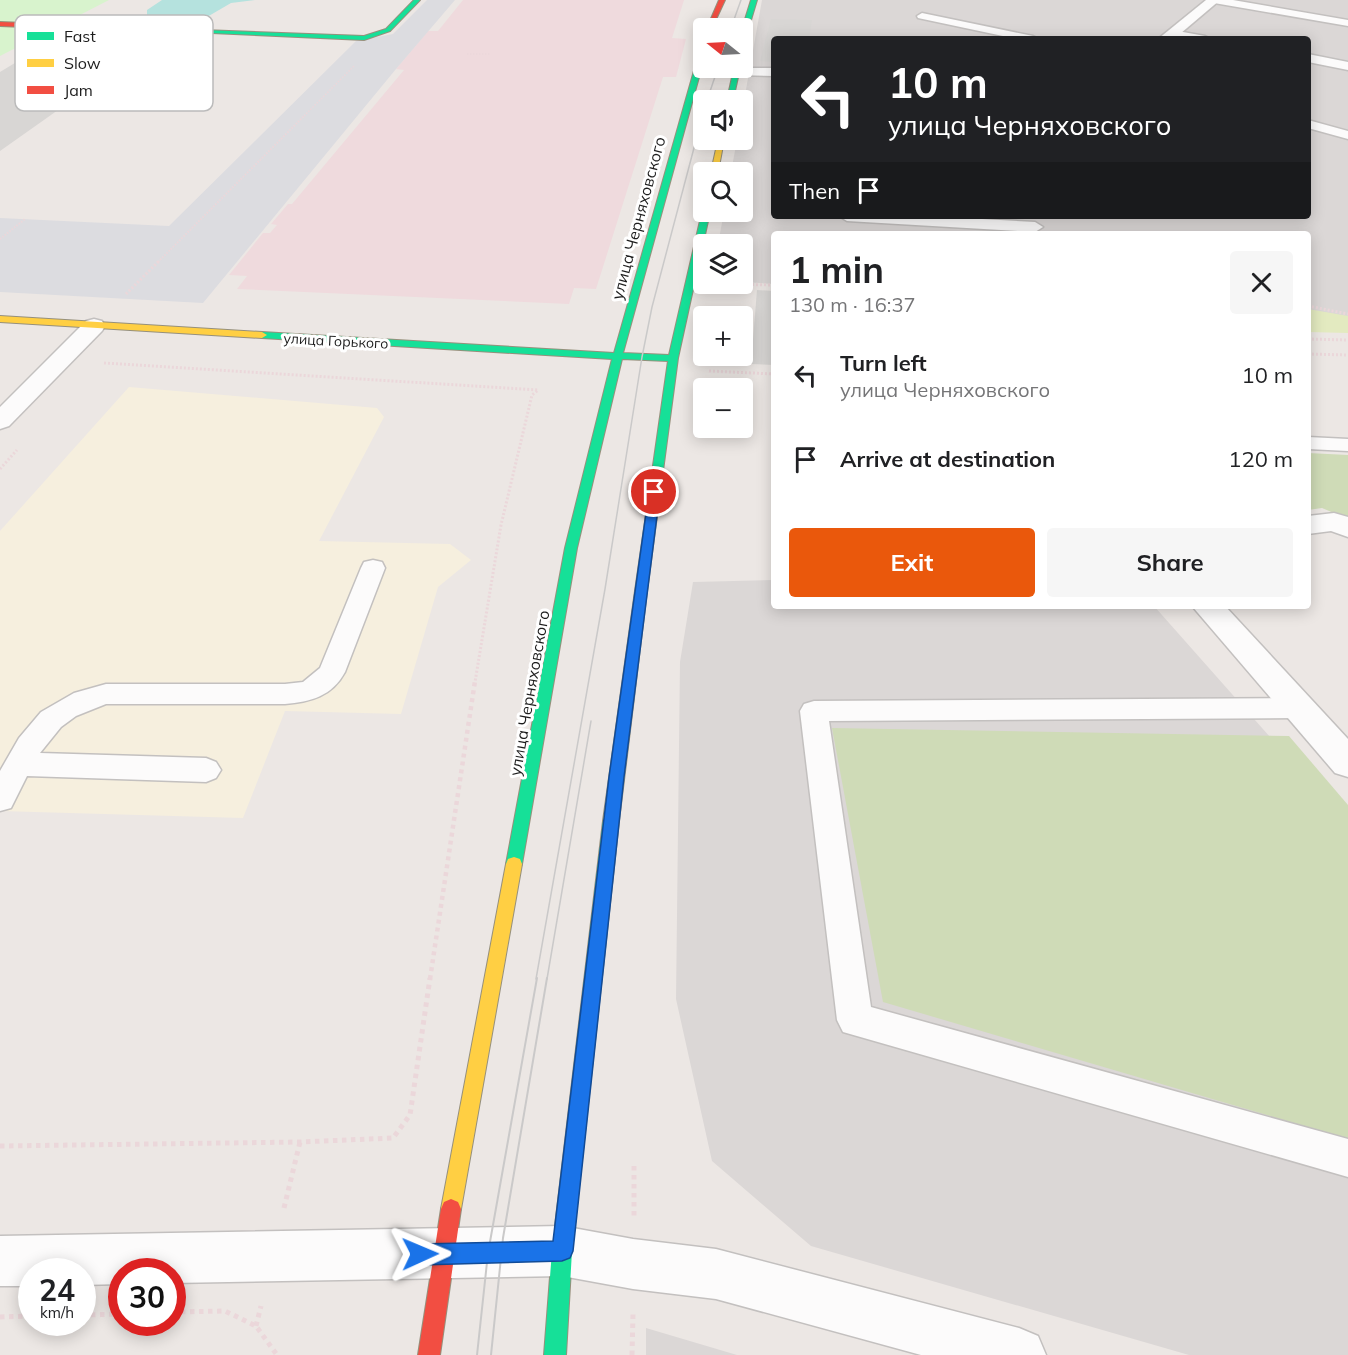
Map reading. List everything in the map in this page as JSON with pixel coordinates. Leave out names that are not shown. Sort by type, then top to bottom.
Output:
[{"type":"main road","points":[[213,32],[378,37],[388,32],[417,0]]},
{"type":"main road","points":[[714,18],[722,0]]},
{"type":"main road","points":[[749,18],[754,0]]},
{"type":"main road","points":[[0,24],[15,25]]},
{"type":"main road","name":"улица Черняховского","points":[[429,1355],[443,1254],[571,548],[607,376],[618,356],[695,78]]},
{"type":"main road","points":[[555,1355],[562,1251],[664,378],[672,358],[704,222]]},
{"type":"main road","name":"улица Горького","points":[[0,319],[82,338],[672,358]]},
{"type":"main road","points":[[607,376],[630,377]]},
{"type":"street","points":[[1168,36],[1214,0]]},
{"type":"street","points":[[0,421],[82,338]]},
{"type":"street","points":[[1210,609],[1348,763]]},
{"type":"street","points":[[0,1261],[562,1251],[633,1264],[716,1274],[1019,1355]]},
{"type":"lane","points":[[1214,0],[1348,23]]},
{"type":"lane","points":[[922,16],[1019,36]]},
{"type":"lane","points":[[1311,59],[1348,66]]},
{"type":"lane","points":[[753,70],[771,72]]},
{"type":"lane","points":[[1311,125],[1348,135]]},
{"type":"lane","points":[[898,219],[1035,227]]},
{"type":"lane","points":[[1311,443],[1348,445]]},
{"type":"lane","points":[[0,799],[42,726],[60,710],[82,699],[106,694],[306,692],[322,685],[332,672],[373,568]]},
{"type":"lane","points":[[1298,708],[814,711],[855,1020],[1348,1158]]},
{"type":"lane","points":[[20,764],[206,770]]},
{"type":"path","points":[[121,299],[367,52],[386,40],[378,37]]},
{"type":"path","points":[[467,54],[491,54]]},
{"type":"path","points":[[0,239],[25,219]]},
{"type":"path","points":[[753,285],[771,285]]},
{"type":"path","points":[[1311,307],[1348,314]]},
{"type":"path","points":[[1311,339],[1348,340]]},
{"type":"path","points":[[1311,354],[1348,355]]},
{"type":"path","points":[[708,371],[771,374]]},
{"type":"path","points":[[0,1146],[300,1142],[393,1138]]},
{"type":"path","points":[[186,1312],[225,1311],[256,1326],[277,1355]]},
{"type":"path","points":[[0,1317],[18,1316]]},
{"type":"shaded area","points":[[427,0],[455,0],[203,303],[0,292],[0,218],[169,226],[356,41],[393,34]]},
{"type":"shaded area","points":[[463,0],[684,0],[672,38],[686,39],[676,77],[663,77],[596,289],[574,288],[569,304],[237,289],[247,276],[229,275],[263,233],[270,233],[277,225],[271,224],[288,204],[292,204],[404,70],[396,69],[428,31],[438,31]]},
{"type":"shaded area","points":[[762,0],[1348,0],[1348,318],[1311,316],[1311,231],[771,231],[771,284],[753,283],[753,234],[720,234],[722,222],[753,222],[753,162],[733,162],[735,150],[753,150],[753,90],[746,90],[748,78],[753,78],[753,50]]},
{"type":"shaded area","points":[[771,19],[812,20],[809,36],[771,36],[771,62],[760,61]]},
{"type":"shaded area","points":[[15,63],[15,111],[57,111],[0,151],[0,72]]},
{"type":"shaded area","points":[[757,290],[771,291],[771,365],[753,364]]},
{"type":"shaded area","points":[[129,387],[377,408],[384,417],[319,541],[450,544],[471,560],[438,587],[401,714],[285,711],[243,818],[0,811],[0,531]]},
{"type":"shaded area","points":[[771,580],[771,609],[1157,609],[1348,825],[1348,1355],[1189,1355],[811,1246],[712,1161],[676,999],[680,662],[693,582]]},
{"type":"shaded area","points":[[646,1328],[737,1355],[646,1355]]},
{"type":"green space","points":[[0,0],[109,0],[80,15],[15,15],[15,48],[0,56]]},
{"type":"green space","points":[[1311,310],[1348,316],[1348,333],[1311,332]]},
{"type":"green space","points":[[1311,453],[1348,455],[1348,519],[1322,508],[1311,510]]},
{"type":"green space","points":[[832,728],[1289,736],[1348,805],[1348,1139],[883,1002]]},
{"type":"water","points":[[162,0],[255,0],[231,3],[210,15],[147,15],[147,10]]},
{"type":"tram line","points":[[735,18],[741,0]]},
{"type":"tram line","points":[[710,90],[715,78]]},
{"type":"tram line","points":[[536,979],[605,589],[642,357],[652,307],[693,150]]},
{"type":"tram line","points":[[547,979],[591,721]]},
{"type":"tram line","points":[[477,1355],[488,1253],[537,978]]},
{"type":"tram line","points":[[491,1355],[503,1238],[547,978]]},
{"type":"traffic: fast","points":[[213,32],[364,38],[388,30],[417,0]]},
{"type":"traffic: fast","points":[[749,18],[754,0]]},
{"type":"traffic: fast","points":[[514,864],[571,548],[604,406],[695,78]]},
{"type":"traffic: fast","points":[[732,90],[735,78]]},
{"type":"traffic: fast","points":[[641,591],[673,358],[704,222]]},
{"type":"traffic: fast","points":[[262,335],[561,354],[673,358]]},
{"type":"traffic: fast","points":[[555,1355],[562,1251],[611,821]]},
{"type":"traffic: slow","points":[[716,162],[719,150]]},
{"type":"traffic: slow","points":[[0,319],[262,335]]},
{"type":"traffic: slow","points":[[611,821],[641,591]]},
{"type":"traffic: slow","points":[[451,1209],[514,864]]},
{"type":"traffic: jam","points":[[714,18],[722,0]]},
{"type":"traffic: jam","points":[[0,24],[15,25]]},
{"type":"traffic: jam","points":[[429,1355],[451,1209]]},
{"type":"route","points":[[420,1254],[562,1251],[616,777],[654,492]]}]
